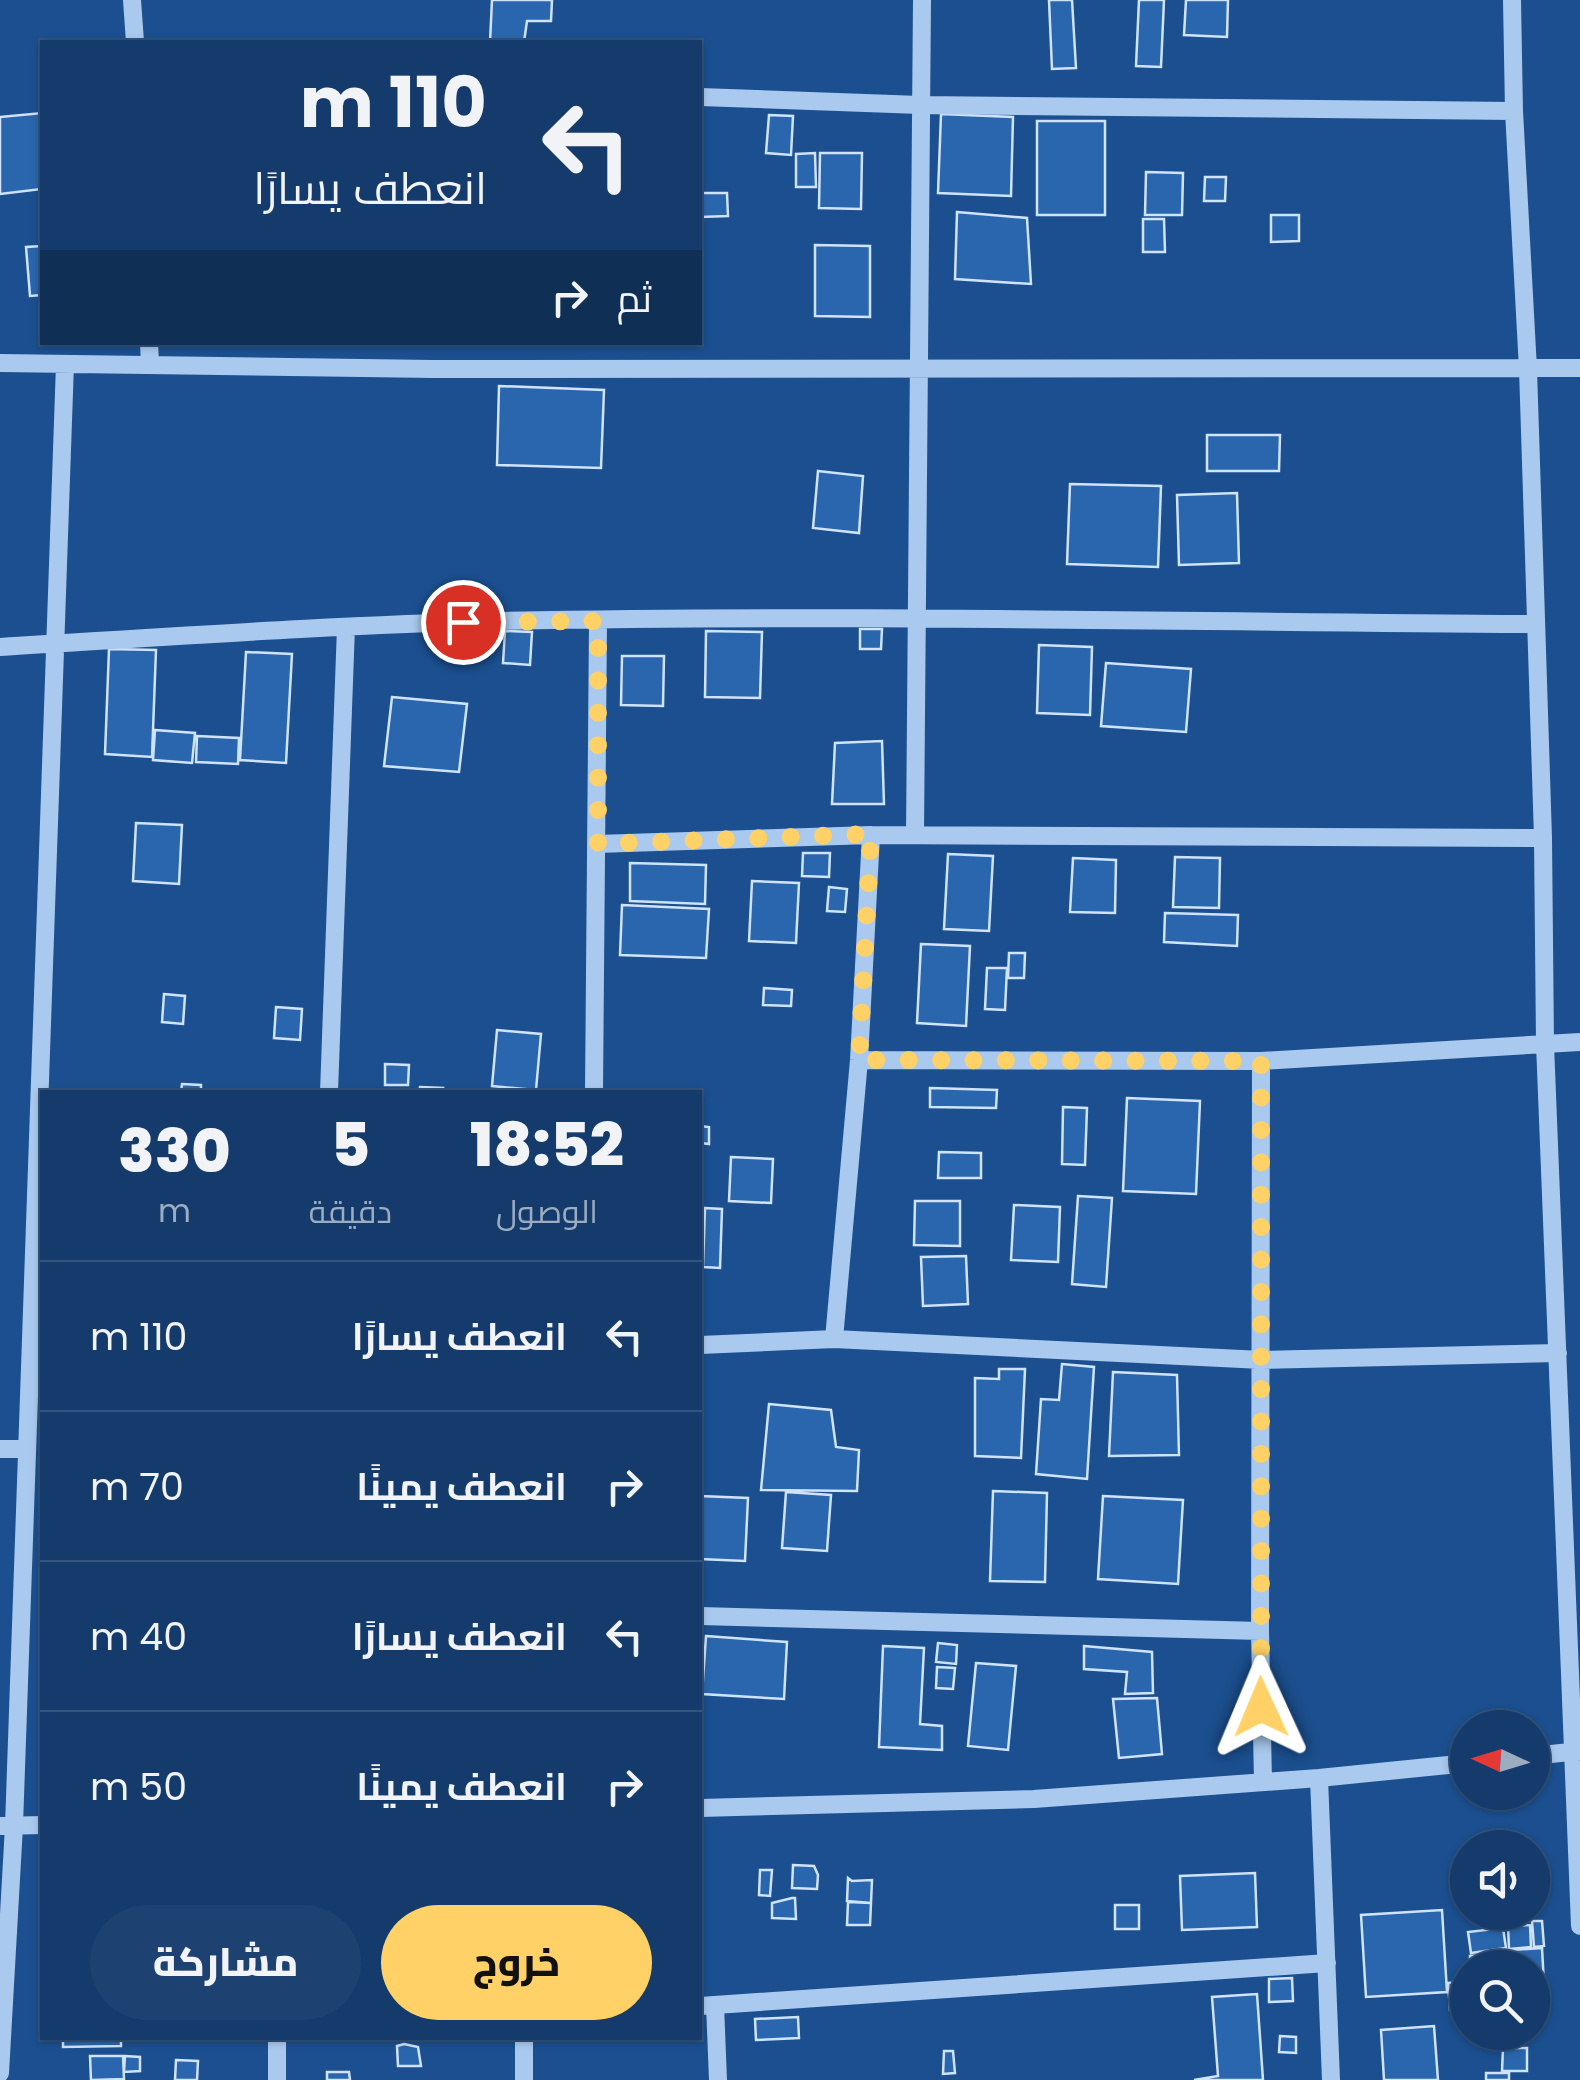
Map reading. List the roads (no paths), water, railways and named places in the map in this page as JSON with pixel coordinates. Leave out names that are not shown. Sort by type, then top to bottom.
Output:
[{"type":"street","points":[[132,0],[135,40]]},
{"type":"street","points":[[915,835],[922,0]]},
{"type":"street","points":[[1512,0],[1543,838],[1545,1044],[1558,1353],[1571,1457],[1580,1926]]},
{"type":"street","points":[[702,97],[920,105],[1514,111]]},
{"type":"street","points":[[149,345],[150,364]]},
{"type":"street","points":[[0,363],[433,369],[1580,368]]},
{"type":"street","points":[[42,1090],[65,364]]},
{"type":"street","points":[[0,647],[346,626],[598,621],[1535,624]]},
{"type":"street","points":[[594,1090],[598,621]]},
{"type":"street","points":[[329,1090],[346,626]]},
{"type":"street","points":[[598,844],[871,834],[1543,838]]},
{"type":"street","points":[[834,1339],[859,1060],[871,834]]},
{"type":"street","points":[[859,1060],[1261,1061],[1580,1042]]},
{"type":"street","points":[[1261,1061],[1263,1782]]},
{"type":"street","points":[[0,2073],[7,1826],[40,1138]]},
{"type":"street","points":[[702,1345],[834,1339],[1262,1360],[1558,1353]]},
{"type":"street","points":[[0,1450],[25,1448]]},
{"type":"street","points":[[702,1616],[1260,1631]]},
{"type":"street","points":[[1550,1754],[1576,1752]]},
{"type":"street","points":[[702,1808],[1034,1799],[1319,1778],[1450,1764]]},
{"type":"street","points":[[1319,1778],[1331,2080]]},
{"type":"street","points":[[7,1826],[40,1824]]},
{"type":"street","points":[[718,2080],[707,2005],[1326,1962]]},
{"type":"street","points":[[277,2040],[277,2080]]},
{"type":"street","points":[[524,2040],[524,2080]]}]
